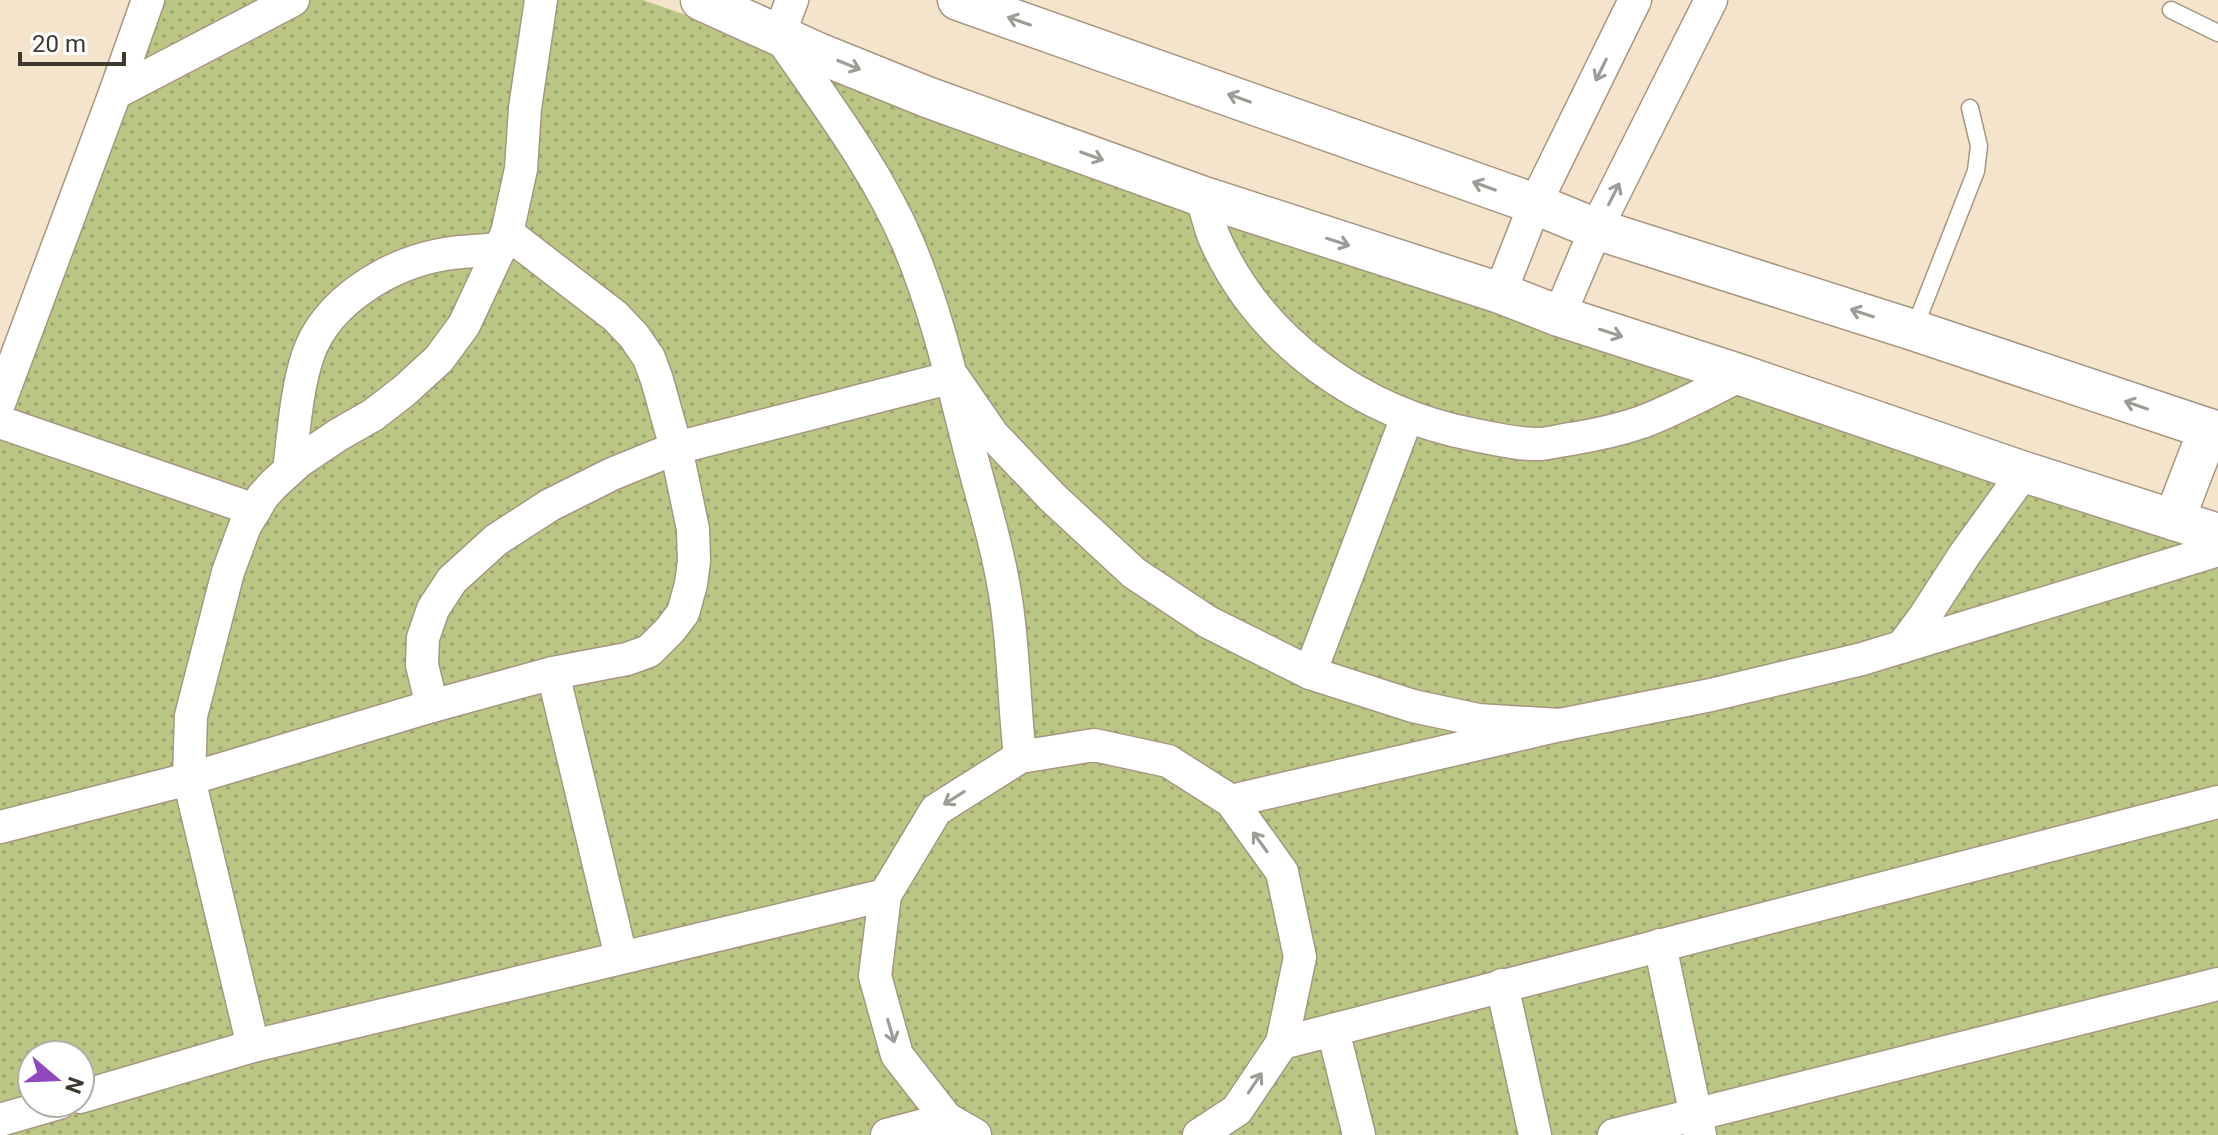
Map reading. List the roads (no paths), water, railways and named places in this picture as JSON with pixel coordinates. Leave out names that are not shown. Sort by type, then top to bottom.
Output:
[{"type":"street","points":[[0,401],[148,0]]},
{"type":"street","points":[[115,93],[293,0]]},
{"type":"street","points":[[253,1046],[189,779],[191,716],[228,572],[245,526],[263,496],[289,470],[404,391],[439,359],[464,325],[504,241],[521,169],[525,108],[541,0]]},
{"type":"street","points":[[958,0],[1535,204],[1596,229],[2215,425],[2174,520]]},
{"type":"street","points":[[1500,293],[1535,204],[1635,0]]},
{"type":"street","points":[[1559,316],[1596,229],[1711,0]]},
{"type":"street","points":[[720,4],[785,17],[927,97],[1201,196],[2218,534]]},
{"type":"street","points":[[785,17],[838,120],[876,180],[907,241],[931,307],[953,377],[992,528],[1009,621],[1020,757]]},
{"type":"street","points":[[1201,196],[1214,236],[1237,279],[1266,317],[1313,365],[1359,394],[1407,417],[1451,431],[1540,444],[1642,422],[1741,375]]},
{"type":"street","points":[[0,827],[189,779],[553,673],[627,659],[649,651],[683,613],[694,561],[693,529],[676,448],[649,358],[615,316],[587,294],[504,241],[417,261],[362,287],[339,306],[308,353],[289,470]]},
{"type":"street","points":[[432,706],[422,665],[423,638],[433,609],[452,580],[496,540],[550,505],[612,474],[676,448],[953,377]]},
{"type":"street","points":[[953,377],[993,435],[1053,498],[1134,573],[1208,622],[1310,673],[1413,706],[1478,720],[1560,725]]},
{"type":"street","points":[[1310,673],[1407,417]]},
{"type":"street","points":[[0,422],[255,510]]},
{"type":"street","points":[[1902,647],[2024,472]]},
{"type":"street","points":[[1231,801],[1862,659],[2218,550]]},
{"type":"street","points":[[553,673],[621,957]]},
{"type":"street","points":[[975,1135],[947,1119],[897,1055],[875,976],[885,895],[936,810],[1020,757],[1094,745],[1168,761],[1231,801],[1282,872],[1300,957],[1282,1043],[1237,1110],[1199,1135]]},
{"type":"street","points":[[1282,1043],[2218,802]]},
{"type":"street","points":[[96,1092],[253,1046],[885,895]]},
{"type":"street","points":[[1660,945],[1698,1126]]},
{"type":"street","points":[[1614,1135],[1698,1126],[2218,984]]},
{"type":"street","points":[[1502,985],[1535,1135]]},
{"type":"street","points":[[1333,1030],[1359,1135]]},
{"type":"street","points":[[887,1135],[947,1119]]},
{"type":"lane","points":[[2171,10],[2218,33]]},
{"type":"lane","points":[[1913,330],[1976,171],[1979,146],[1970,108]]}]
